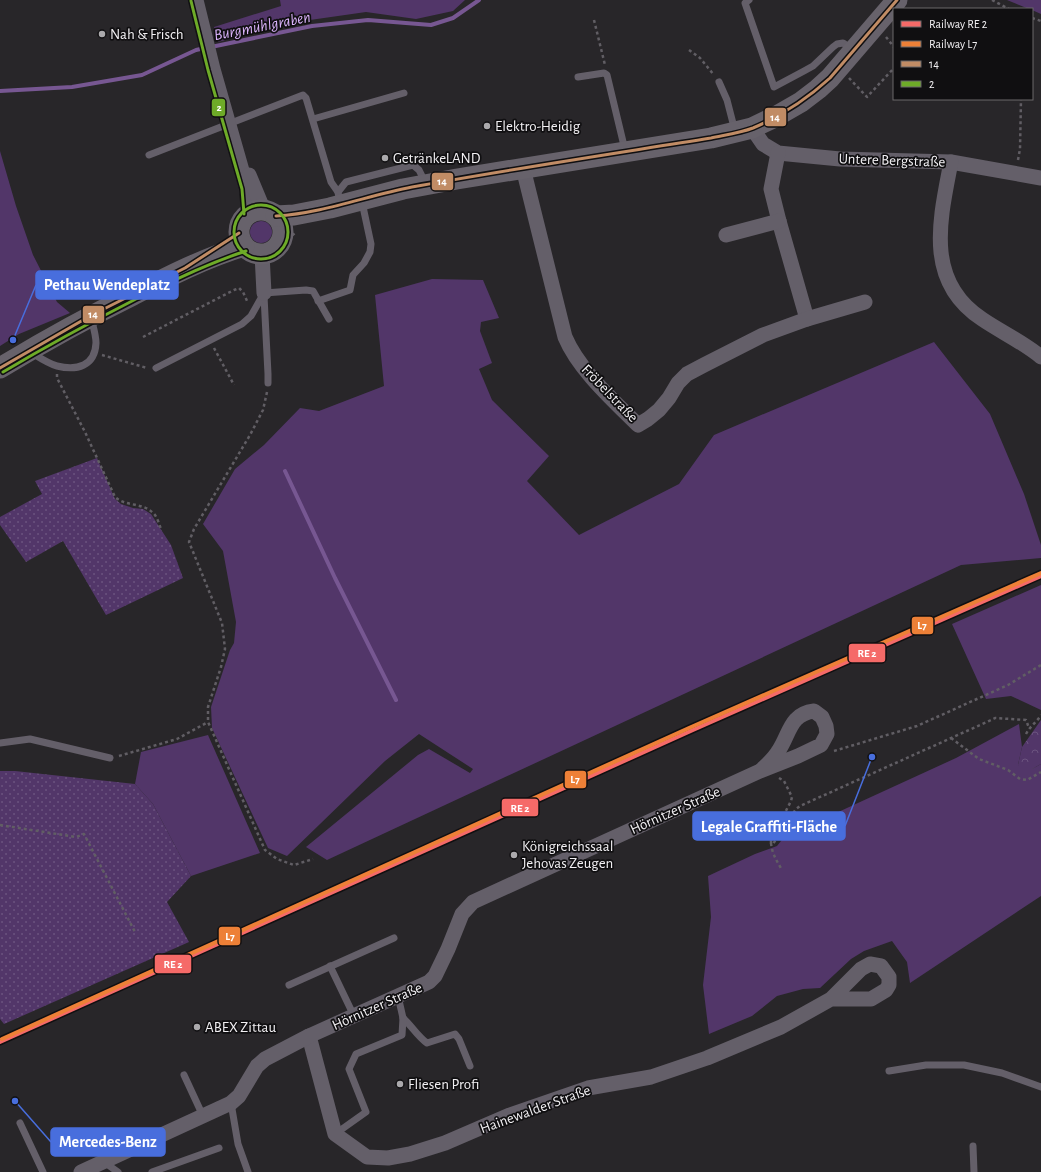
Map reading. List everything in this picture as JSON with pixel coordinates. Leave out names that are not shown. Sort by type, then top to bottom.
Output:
[{"type":"main road","points":[[254,248],[242,220],[274,221],[336,202],[361,200],[426,185],[711,138],[744,130],[775,117],[801,102],[818,89],[830,78],[897,0]]},
{"type":"main road","points":[[0,368],[90,316],[185,268],[254,248],[271,252],[281,241],[274,221]]},
{"type":"street","points":[[196,0],[213,69],[237,149],[258,194],[274,221]]},
{"type":"street","name":"Untere Bergstraße","points":[[744,130],[778,153],[840,159],[951,162],[1016,175],[1041,178]]},
{"type":"street","points":[[778,153],[771,189],[808,319]]},
{"type":"street","points":[[951,162],[941,215],[940,238],[946,277],[953,290],[965,305],[981,318],[1041,357]]},
{"type":"street","name":"Fröbelstraße","points":[[523,168],[565,337],[571,350],[606,394],[638,425],[659,410],[669,398],[678,383],[687,374],[763,335],[808,319],[865,302]]},
{"type":"street","points":[[726,236],[779,221]]},
{"type":"street","points":[[254,248],[264,293]]},
{"type":"street","name":"Hörnitzer Straße","points":[[81,1172],[231,1103],[239,1096],[257,1066],[265,1058],[309,1036],[429,982],[435,976],[462,914],[473,902],[760,771],[821,745],[826,734],[826,726],[822,717],[814,711],[803,713],[794,720],[774,758],[760,771]]},
{"type":"street","name":"Hainewalder Straße","points":[[335,1134],[367,1157],[388,1158],[410,1154],[445,1143],[510,1115],[563,1096],[588,1088],[651,1077],[707,1058],[781,1027],[831,999]]},
{"type":"street","points":[[309,1036],[335,1134]]},
{"type":"lane","points":[[749,0],[745,2],[774,87],[814,66],[837,44],[843,43],[854,50]]},
{"type":"lane","points":[[578,77],[604,73],[607,76],[626,152]]},
{"type":"lane","points":[[719,82],[727,100],[744,130]]},
{"type":"lane","points":[[313,119],[404,93]]},
{"type":"lane","points":[[149,155],[230,125],[303,95],[306,98],[313,119],[332,182],[336,202]]},
{"type":"lane","points":[[336,202],[346,182],[413,165],[420,170],[426,185]]},
{"type":"lane","points":[[318,301],[350,290],[353,275],[364,263],[370,252],[371,244],[361,200]]},
{"type":"lane","points":[[264,293],[306,290],[313,291],[329,319]]},
{"type":"lane","points":[[156,368],[242,324],[254,312],[264,293]]},
{"type":"lane","points":[[264,293],[268,383]]},
{"type":"lane","points":[[28,352],[56,366],[72,368],[84,366],[92,359],[95,351],[96,342],[90,316]]},
{"type":"lane","points":[[0,743],[30,739],[110,758]]},
{"type":"lane","points":[[289,985],[394,938]]},
{"type":"lane","points":[[330,966],[354,1016]]},
{"type":"lane","points":[[335,1134],[366,1112],[349,1069],[356,1054],[402,1035],[404,1018],[398,996]]},
{"type":"lane","points":[[404,1018],[413,1027],[422,1040],[427,1043],[455,1034],[460,1039],[470,1066]]},
{"type":"lane","points":[[889,1070],[926,1065],[964,1064],[1002,1073],[1041,1087]]},
{"type":"lane","points":[[184,1075],[203,1116]]},
{"type":"lane","points":[[231,1103],[238,1144],[248,1172]]},
{"type":"lane","points":[[20,1123],[43,1172]]},
{"type":"lane","points":[[973,1146],[974,1172]]},
{"type":"lane","points":[[152,1172],[219,1148]]},
{"type":"lane","points":[[104,1162],[118,1172]]},
{"type":"path","points":[[992,0],[1007,8]]},
{"type":"path","points":[[594,20],[607,76]]},
{"type":"path","points":[[881,32],[893,46]]},
{"type":"path","points":[[689,50],[694,52],[719,82]]},
{"type":"path","points":[[846,75],[868,97],[893,69]]},
{"type":"path","points":[[1016,175],[1020,149],[1021,100]]},
{"type":"path","points":[[254,248],[284,253],[288,240],[292,235],[274,221]]},
{"type":"path","points":[[143,337],[239,288],[243,292],[248,304],[254,312]]},
{"type":"path","points":[[213,339],[212,343],[234,385]]},
{"type":"path","points":[[98,361],[102,349]]},
{"type":"path","points":[[100,354],[149,369],[156,368]]},
{"type":"path","points":[[63,374],[56,371],[57,378],[85,432],[115,497],[120,502],[142,506],[153,513],[162,530]]},
{"type":"path","points":[[268,383],[263,410],[250,435],[194,529],[189,542],[222,623],[225,649],[221,667],[208,707],[208,722],[265,850],[277,859],[294,865],[313,859]]},
{"type":"path","points":[[832,751],[917,726],[1008,685],[1041,665]]},
{"type":"path","points":[[1026,734],[1029,728],[1037,722],[1041,715]]},
{"type":"path","points":[[771,843],[773,844],[796,809],[800,806],[995,718],[1026,720],[1029,728]]},
{"type":"path","points":[[110,758],[177,739],[208,722]]},
{"type":"path","points":[[951,738],[979,759],[1008,770],[1020,779],[1028,780],[1041,772]]},
{"type":"path","points":[[760,771],[784,781],[792,797],[792,802],[770,840],[774,857],[782,870]]},
{"type":"path","points":[[0,825],[76,837],[84,834],[135,932]]},
{"type":"green space","points":[[280,0],[465,0],[453,11],[416,19],[366,12],[289,23],[218,42],[214,27],[281,6]]},
{"type":"green space","points":[[1007,0],[1041,0],[1041,14],[1033,10],[1033,8],[1027,8]]},
{"type":"green space","points":[[0,151],[16,206],[33,255],[57,302],[70,313],[19,334],[0,346]]},
{"type":"green space","points":[[261,221],[269,224],[272,232],[269,240],[261,243],[253,240],[250,232],[253,224]]},
{"type":"green space","points":[[432,279],[483,280],[499,318],[481,322],[480,331],[492,363],[479,369],[492,400],[549,456],[527,481],[579,535],[679,484],[714,435],[934,342],[990,414],[1024,494],[1041,545],[1041,558],[961,565],[327,860],[306,847],[418,755],[429,749],[470,773],[473,769],[419,734],[385,761],[287,856],[268,848],[212,728],[211,707],[230,650],[234,643],[236,622],[223,551],[203,524],[235,469],[264,445],[300,408],[319,411],[384,386],[375,295]]},
{"type":"green space","points":[[97,458],[115,499],[121,504],[133,508],[143,509],[151,514],[171,545],[183,578],[106,615],[63,541],[26,562],[0,525],[0,517],[42,494],[35,481]]},
{"type":"green space","points":[[1041,585],[1041,710],[1011,696],[986,699],[952,624]]},
{"type":"green space","points":[[1041,720],[1041,764],[1032,769],[1026,776],[1018,765],[1022,747]]},
{"type":"green space","points":[[1019,724],[1022,747],[1018,765],[1032,769],[1041,764],[1041,896],[910,983],[907,962],[892,941],[864,951],[851,959],[820,988],[803,989],[777,996],[752,1016],[709,1034],[703,985],[711,917],[708,876],[755,854],[777,846],[789,831],[823,819],[956,758]]},
{"type":"green space","points":[[208,735],[260,853],[191,876],[153,804],[135,784],[141,752]]},
{"type":"green space","points":[[0,771],[15,771],[135,784],[153,804],[191,876],[167,902],[189,942],[4,1024],[0,1019]]},
{"type":"waterway","name":"Burgmühlgraben","points":[[211,47],[312,26],[368,20],[431,25],[453,18],[479,0]]},
{"type":"waterway","name":"Burgmühlgraben","points":[[0,91],[72,87],[142,75],[196,50],[205,48]]},
{"type":"waterway","points":[[285,471],[335,578],[396,700]]},
{"type":"transit line","name":"14","points":[[276,216],[328,208],[412,187],[711,138],[748,130],[784,112],[821,86],[830,78],[897,0]]},
{"type":"transit line","name":"2","points":[[191,1],[208,70],[242,189],[244,214]]},
{"type":"transit line","name":"2","points":[[261,205],[271,207],[280,213],[286,222],[288,232],[286,242],[280,251],[271,257],[261,259],[251,257],[242,251],[236,242],[234,232],[236,222],[242,213],[251,207],[261,205]]},
{"type":"transit line","name":"14","points":[[0,368],[90,316],[185,268],[239,233]]},
{"type":"transit line","name":"2","points":[[3,372],[67,335],[134,300],[203,267],[246,251]]},
{"type":"transit line","points":[[0,1042],[693,730],[1041,576]]},
{"type":"rail line","name":"L7","points":[[2,1039],[689,728],[1041,573]]},
{"type":"place","name":"Nah & Frisch","points":[[102,34]]},
{"type":"place","name":"Elektro-Heidig","points":[[487,126]]},
{"type":"place","name":"GetränkeLAND","points":[[385,158]]},
{"type":"place","name":"Pethau Wendeplatz","points":[[13,340]]},
{"type":"place","name":"Legale Graffiti-Fläche","points":[[872,757]]},
{"type":"place","name":"Königreichssaal Jehovas Zeugen","points":[[514,855]]},
{"type":"place","name":"ABEX Zittau","points":[[197,1027]]},
{"type":"place","name":"Fliesen Profi","points":[[400,1084]]},
{"type":"place","name":"Mercedes-Benz","points":[[15,1101]]}]
